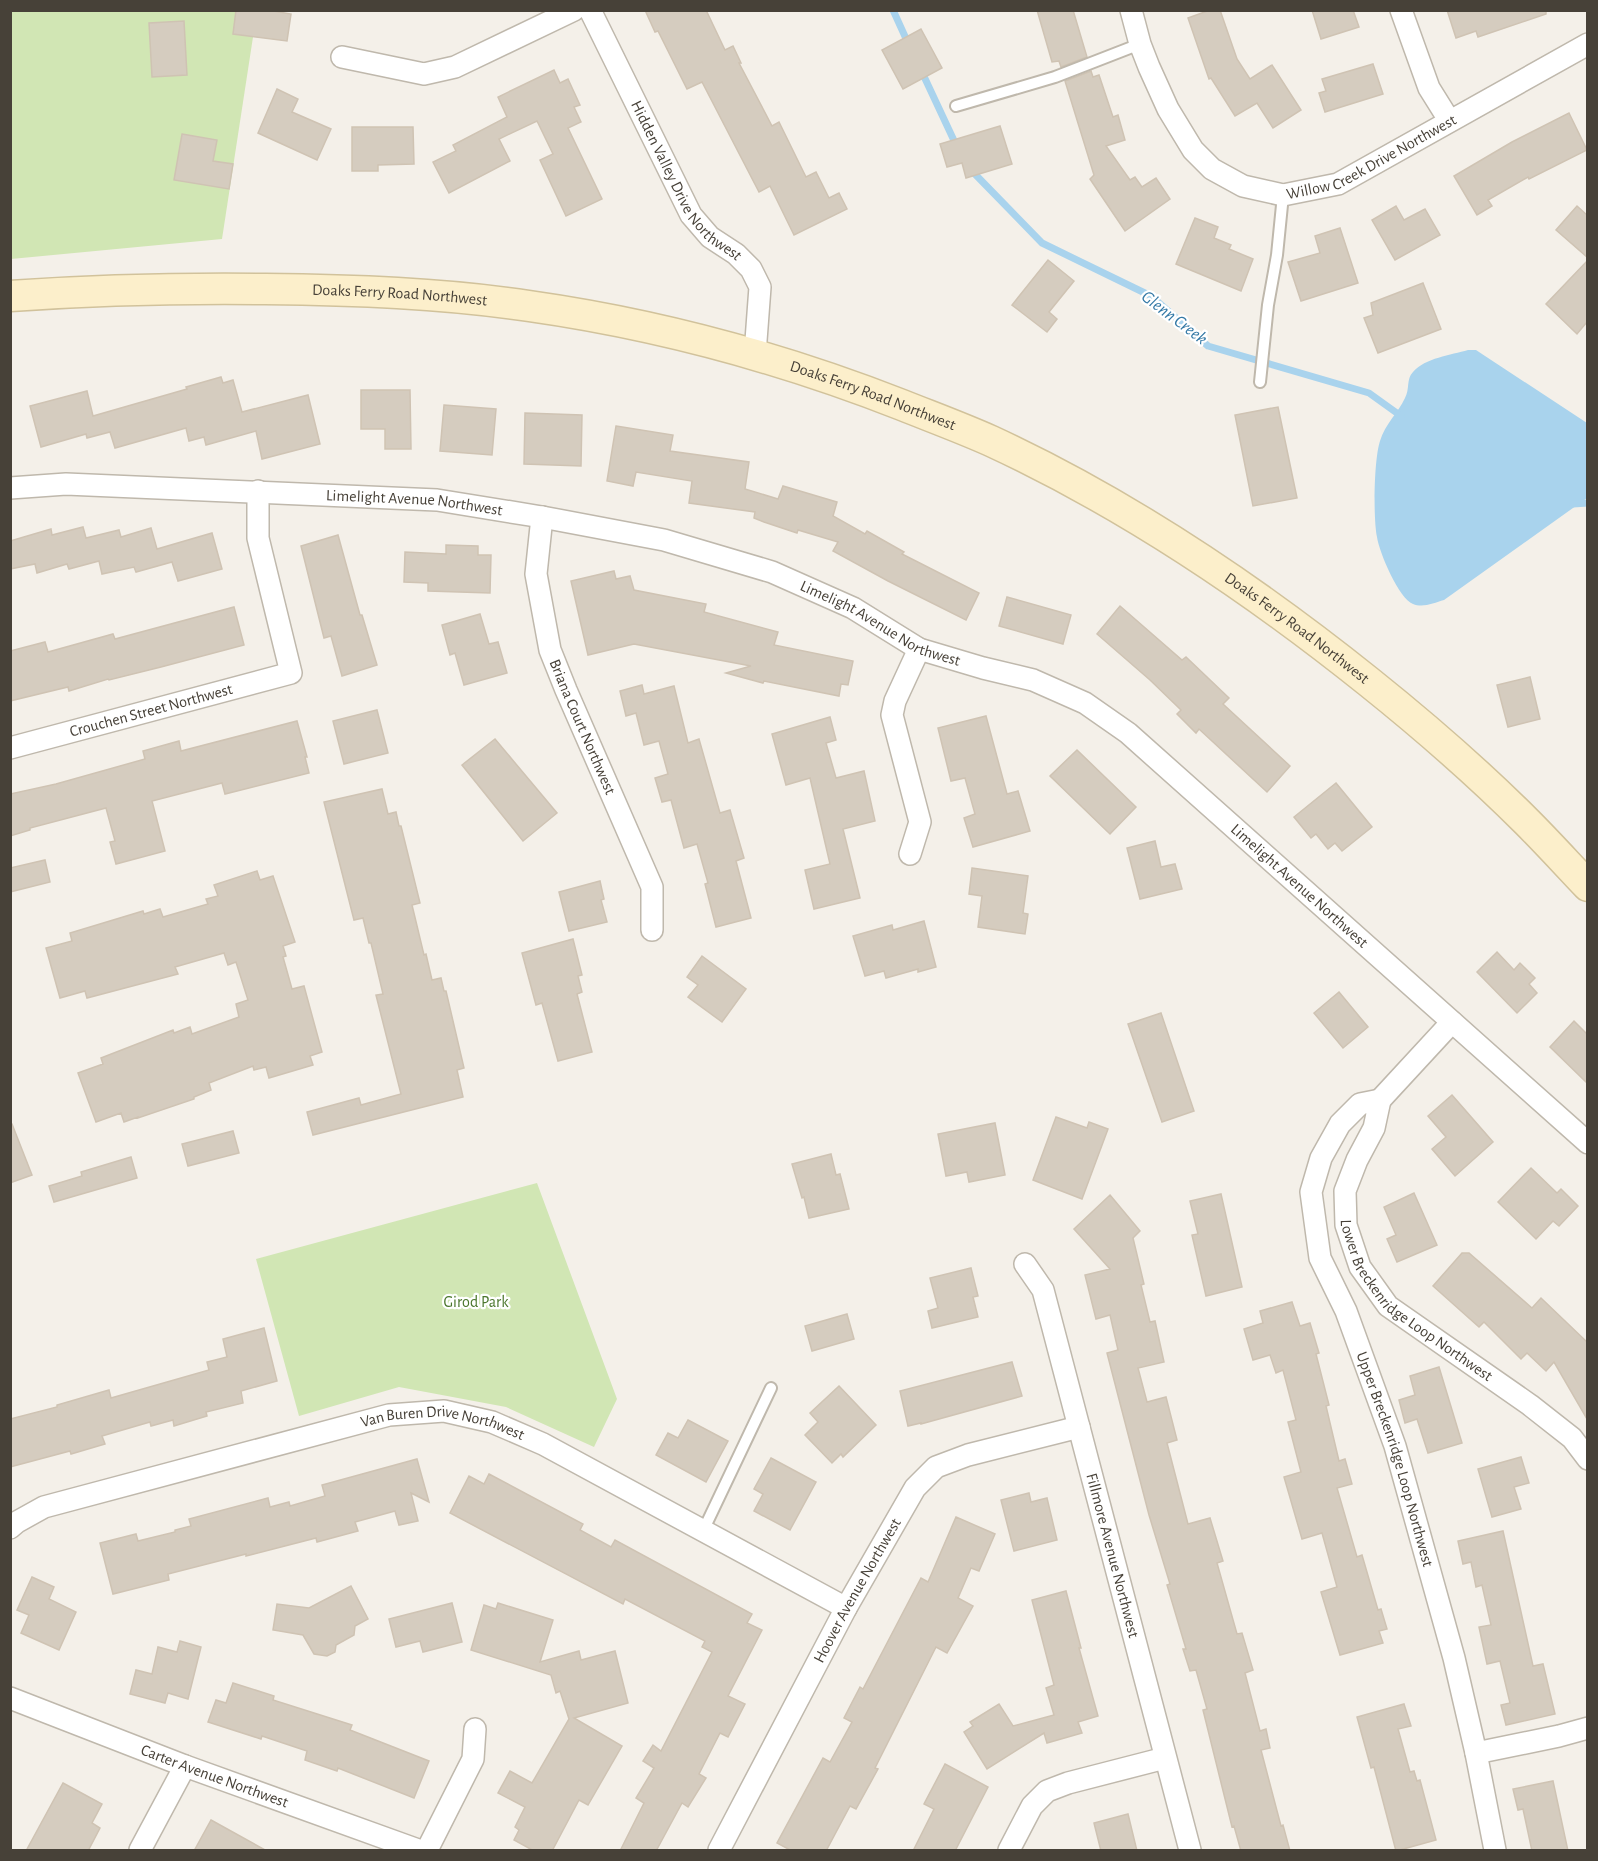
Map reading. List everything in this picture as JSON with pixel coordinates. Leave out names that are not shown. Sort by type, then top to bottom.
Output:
[{"type":"main road","name":"Doaks Ferry Road Northwest","points":[[10,296],[148,289],[347,290],[432,295],[527,305],[593,316],[754,354],[851,385],[989,440],[1087,491],[1189,552],[1279,612],[1400,707],[1461,760],[1526,820],[1587,886]]},
{"type":"street","points":[[342,57],[424,74],[455,67],[574,10]]},
{"type":"street","name":"Hidden Valley Drive Northwest","points":[[590,10],[692,215],[710,237],[736,254],[751,269],[760,286],[754,354]]},
{"type":"street","name":"Willow Creek Drive Northwest","points":[[1131,10],[1140,44],[1168,109],[1193,150],[1212,169],[1243,186],[1283,195],[1338,184],[1587,44]]},
{"type":"street","points":[[1401,10],[1429,88],[1449,120]]},
{"type":"street","name":"Limelight Avenue Northwest","points":[[10,488],[66,484],[436,500],[542,517],[664,540],[772,572],[853,608],[919,649],[983,669],[1033,680],[1085,703],[1128,733],[1587,1143]]},
{"type":"street","name":"Crouchen Street Northwest","points":[[10,748],[291,673],[258,538],[258,491]]},
{"type":"street","name":"Briana Court Northwest","points":[[542,517],[536,574],[550,650],[652,888],[652,930]]},
{"type":"street","points":[[910,854],[920,822],[892,715],[895,701],[919,649]]},
{"type":"street","points":[[1380,1100],[1452,1022]]},
{"type":"street","name":"Lower Breckenridge Loop Northwest","points":[[1380,1100],[1374,1128],[1357,1160],[1345,1191],[1346,1225],[1360,1267],[1388,1306],[1530,1405],[1572,1438],[1587,1459]]},
{"type":"street","name":"Upper Breckenridge Loop Northwest","points":[[1380,1100],[1360,1104],[1340,1124],[1321,1158],[1311,1192],[1320,1258],[1346,1311],[1395,1446],[1454,1658],[1495,1851]]},
{"type":"street","name":"Fillmore Avenue Northwest","points":[[1025,1264],[1042,1290],[1190,1851]]},
{"type":"street","name":"Van Buren Drive Northwest","points":[[10,1528],[16,1522],[44,1507],[389,1415],[444,1411],[492,1422],[543,1444],[846,1608]]},
{"type":"street","name":"Hoover Avenue Northwest","points":[[719,1851],[846,1608],[915,1488],[936,1467],[968,1455],[1079,1427]]},
{"type":"street","name":"Carter Avenue Northwest","points":[[10,1698],[184,1766],[418,1851]]},
{"type":"street","points":[[1476,1753],[1587,1728]]},
{"type":"street","points":[[428,1851],[474,1759],[474,1729]]},
{"type":"street","points":[[1009,1851],[1032,1806],[1047,1791],[1068,1783],[1165,1758]]},
{"type":"street","points":[[140,1851],[184,1766]]},
{"type":"lane","points":[[956,106],[1055,77],[1140,44]]},
{"type":"lane","points":[[1260,382],[1283,195]]},
{"type":"lane","points":[[703,1531],[771,1388]]},
{"type":"green space","points":[[11,11],[257,11],[222,239],[11,259]]},
{"type":"green space","name":"Girod Park","points":[[537,1183],[617,1399],[594,1447],[506,1407],[399,1387],[299,1416],[256,1259]]},
{"type":"water","points":[[1476,350],[1587,423],[1587,498],[1444,600],[1428,605],[1417,605],[1408,600],[1396,585],[1379,544],[1375,503],[1378,450],[1385,429],[1405,398],[1413,372],[1431,360]]},
{"type":"building","points":[[236,10],[268,10],[291,14],[287,41],[233,34]]},
{"type":"building","points":[[645,10],[706,10],[725,50],[733,46],[741,63],[739,63],[772,126],[779,122],[806,177],[816,172],[829,198],[839,193],[847,209],[794,235],[770,186],[759,192],[702,82],[687,89]]},
{"type":"building","points":[[1037,10],[1073,10],[1087,57],[1061,67],[1059,61],[1052,62]]},
{"type":"building","points":[[1210,10],[1220,10],[1237,59],[1250,79],[1272,65],[1301,110],[1273,128],[1257,103],[1235,116],[1211,78],[1209,79],[1188,18]]},
{"type":"building","points":[[1312,10],[1353,10],[1359,27],[1321,39]]},
{"type":"building","points":[[1447,10],[1546,10],[1546,14],[1478,37],[1476,31],[1456,38]]},
{"type":"building","points":[[184,21],[187,75],[152,77],[149,23]]},
{"type":"building","points":[[921,29],[942,68],[903,89],[882,50]]},
{"type":"building","points":[[1373,64],[1383,94],[1325,112],[1319,93],[1326,91],[1322,79]]},
{"type":"building","points":[[554,70],[560,83],[568,79],[580,105],[574,107],[581,122],[568,128],[602,199],[566,216],[540,160],[553,154],[537,121],[499,139],[510,161],[449,193],[433,162],[456,151],[453,145],[507,117],[498,97]]},
{"type":"building","points":[[1091,71],[1093,77],[1099,75],[1113,117],[1118,115],[1125,140],[1106,146],[1130,180],[1135,177],[1142,187],[1156,178],[1170,199],[1125,231],[1090,179],[1094,175],[1065,81]]},
{"type":"building","points":[[277,89],[298,99],[292,112],[331,129],[317,160],[258,133]]},
{"type":"building","points":[[1569,113],[1587,150],[1529,179],[1528,177],[1488,200],[1492,206],[1477,215],[1454,176],[1512,142]]},
{"type":"building","points":[[1000,126],[1012,164],[966,178],[962,163],[947,167],[940,144]]},
{"type":"building","points":[[352,127],[413,127],[414,164],[378,165],[378,171],[352,171]]},
{"type":"building","points":[[182,134],[217,140],[213,161],[233,164],[229,189],[174,180]]},
{"type":"building","points":[[1396,206],[1404,220],[1425,209],[1440,235],[1395,260],[1372,220]]},
{"type":"building","points":[[1577,206],[1587,215],[1587,257],[1556,230]]},
{"type":"building","points":[[1195,218],[1218,227],[1214,238],[1231,245],[1229,249],[1253,259],[1241,291],[1176,264]]},
{"type":"building","points":[[1340,228],[1358,283],[1301,301],[1288,262],[1320,253],[1315,236]]},
{"type":"building","points":[[1048,260],[1074,281],[1049,312],[1057,319],[1047,332],[1012,305]]},
{"type":"building","points":[[1587,261],[1587,322],[1577,334],[1546,304]]},
{"type":"building","points":[[1423,283],[1441,329],[1378,353],[1364,318],[1373,315],[1371,303]]},
{"type":"building","points":[[221,377],[223,383],[233,380],[242,412],[308,395],[320,444],[262,459],[256,431],[206,445],[204,437],[189,441],[186,428],[115,448],[110,432],[87,438],[86,434],[41,447],[30,406],[87,391],[93,416]]},
{"type":"building","points":[[361,390],[410,390],[411,449],[385,449],[385,429],[361,429]]},
{"type":"building","points":[[444,405],[496,409],[492,455],[440,451]]},
{"type":"building","points":[[1278,407],[1297,498],[1253,506],[1235,415]]},
{"type":"building","points":[[525,413],[582,415],[581,466],[524,464]]},
{"type":"building","points":[[616,426],[673,435],[670,451],[749,462],[745,489],[778,499],[783,486],[837,502],[833,516],[865,534],[867,531],[904,552],[902,554],[979,593],[966,620],[833,551],[838,542],[798,530],[797,533],[764,522],[754,518],[755,512],[689,503],[692,481],[636,472],[633,486],[607,481]]},
{"type":"building","points":[[83,527],[86,538],[119,530],[121,537],[151,528],[157,549],[212,533],[222,569],[178,581],[172,562],[136,572],[134,567],[102,574],[99,561],[69,569],[67,564],[37,573],[35,564],[10,569],[10,541],[51,529],[52,535]]},
{"type":"building","points":[[338,535],[360,615],[362,615],[377,665],[342,676],[331,636],[324,638],[301,546]]},
{"type":"building","points":[[446,545],[478,546],[478,555],[491,555],[490,593],[428,591],[428,583],[404,582],[405,552],[446,554]]},
{"type":"building","points":[[614,571],[616,579],[630,576],[634,590],[706,604],[704,612],[778,632],[774,645],[853,661],[848,685],[841,684],[839,696],[764,681],[763,683],[726,673],[751,666],[634,644],[588,655],[571,581]]},
{"type":"building","points":[[1007,597],[1071,615],[1063,644],[999,626]]},
{"type":"building","points":[[1120,606],[1182,660],[1186,657],[1229,698],[1223,704],[1290,766],[1267,792],[1199,729],[1196,733],[1177,714],[1181,710],[1097,634]]},
{"type":"building","points":[[234,607],[244,645],[69,691],[68,687],[10,701],[10,651],[45,642],[48,652],[113,634],[115,639]]},
{"type":"building","points":[[480,614],[489,644],[498,642],[507,673],[464,685],[455,653],[450,655],[442,625]]},
{"type":"building","points":[[1530,677],[1540,719],[1508,727],[1497,685]]},
{"type":"building","points":[[642,685],[644,694],[674,686],[688,743],[699,739],[720,813],[730,810],[744,858],[736,861],[751,918],[716,927],[705,884],[708,883],[697,844],[684,848],[671,800],[662,802],[655,778],[668,774],[659,741],[644,745],[636,713],[626,716],[620,691]]},
{"type":"building","points":[[377,710],[388,753],[344,764],[333,721]]},
{"type":"building","points":[[986,716],[1007,794],[1018,791],[1030,831],[973,847],[964,818],[975,814],[965,778],[951,781],[938,728]]},
{"type":"building","points":[[830,717],[836,740],[826,743],[836,778],[864,771],[875,821],[843,829],[860,898],[814,909],[805,870],[830,864],[810,778],[786,785],[772,734]]},
{"type":"building","points":[[297,721],[309,773],[225,794],[222,783],[152,801],[165,851],[116,864],[110,842],[115,841],[106,808],[30,828],[30,830],[10,836],[10,794],[56,784],[145,759],[143,751],[179,741],[181,751]]},
{"type":"building","points":[[495,739],[557,813],[523,841],[462,765]]},
{"type":"building","points":[[1077,750],[1136,807],[1110,834],[1050,776]]},
{"type":"building","points":[[1336,783],[1372,827],[1342,851],[1335,843],[1328,849],[1316,834],[1311,838],[1294,817]]},
{"type":"building","points":[[382,789],[388,814],[396,812],[399,826],[401,826],[420,903],[412,905],[424,955],[426,954],[432,980],[441,978],[444,991],[446,991],[464,1068],[457,1070],[463,1097],[313,1135],[307,1112],[359,1098],[361,1105],[401,1094],[376,995],[383,994],[371,943],[369,943],[363,918],[354,920],[324,802]]},
{"type":"building","points":[[1155,841],[1161,867],[1175,864],[1182,889],[1140,899],[1127,848]]},
{"type":"building","points":[[45,860],[50,882],[10,892],[10,868]]},
{"type":"building","points":[[972,868],[1028,876],[1023,913],[1028,914],[1025,934],[978,927],[982,896],[969,894]]},
{"type":"building","points":[[257,871],[260,880],[273,876],[295,942],[283,946],[286,956],[283,957],[292,989],[304,986],[322,1052],[310,1056],[313,1065],[269,1078],[266,1067],[254,1070],[253,1066],[209,1083],[211,1090],[194,1099],[124,1122],[121,1113],[96,1122],[78,1073],[103,1064],[101,1058],[173,1030],[174,1033],[190,1027],[192,1034],[239,1017],[236,1004],[248,1000],[236,962],[228,965],[224,953],[175,967],[178,974],[87,998],[85,991],[60,998],[46,948],[72,941],[70,933],[143,911],[144,914],[160,909],[163,917],[208,904],[206,899],[218,896],[214,885]]},
{"type":"building","points":[[600,881],[604,899],[601,900],[607,922],[569,931],[559,892]]},
{"type":"building","points":[[924,921],[936,967],[918,972],[918,969],[886,978],[884,971],[865,976],[853,936],[892,925],[893,930]]},
{"type":"building","points":[[573,939],[582,975],[578,976],[582,992],[577,994],[592,1052],[558,1061],[542,1003],[536,1005],[522,953]]},
{"type":"building","points":[[1497,952],[1514,970],[1520,963],[1535,978],[1529,984],[1537,993],[1517,1013],[1477,972]]},
{"type":"building","points":[[702,956],[746,989],[722,1022],[688,997],[698,985],[687,977]]},
{"type":"building","points":[[1339,992],[1368,1027],[1343,1048],[1314,1013]]},
{"type":"building","points":[[1161,1013],[1194,1111],[1162,1122],[1128,1024]]},
{"type":"building","points":[[1574,1021],[1587,1034],[1587,1083],[1550,1047]]},
{"type":"building","points":[[1452,1095],[1493,1142],[1455,1176],[1432,1149],[1446,1137],[1428,1116]]},
{"type":"building","points":[[1056,1117],[1087,1128],[1089,1122],[1108,1129],[1082,1199],[1033,1180]]},
{"type":"building","points":[[995,1123],[1005,1175],[969,1182],[967,1172],[946,1176],[938,1134]]},
{"type":"building","points":[[10,1124],[12,1124],[32,1175],[10,1183]]},
{"type":"building","points":[[233,1131],[239,1153],[188,1166],[182,1144]]},
{"type":"building","points":[[831,1154],[836,1175],[840,1174],[849,1209],[809,1218],[792,1164]]},
{"type":"building","points":[[131,1157],[137,1178],[54,1202],[49,1186],[82,1176],[81,1172]]},
{"type":"building","points":[[1531,1168],[1557,1193],[1561,1189],[1578,1206],[1559,1226],[1553,1221],[1536,1239],[1498,1202]]},
{"type":"building","points":[[1414,1193],[1437,1245],[1397,1262],[1387,1239],[1396,1235],[1384,1207]]},
{"type":"building","points":[[1221,1194],[1242,1287],[1206,1296],[1192,1235],[1198,1234],[1190,1201]]},
{"type":"building","points":[[1110,1195],[1140,1231],[1133,1238],[1144,1284],[1141,1285],[1150,1322],[1155,1321],[1164,1362],[1138,1368],[1147,1402],[1166,1397],[1177,1440],[1167,1443],[1188,1524],[1210,1518],[1223,1561],[1217,1563],[1237,1634],[1242,1633],[1253,1670],[1245,1673],[1260,1731],[1266,1729],[1270,1748],[1261,1750],[1290,1851],[1241,1851],[1234,1826],[1232,1827],[1203,1710],[1207,1709],[1196,1670],[1190,1671],[1183,1649],[1186,1649],[1167,1585],[1170,1584],[1149,1515],[1107,1353],[1118,1350],[1110,1315],[1096,1319],[1085,1275],[1110,1269],[1074,1229]]},
{"type":"building","points":[[1462,1253],[1469,1253],[1532,1308],[1541,1298],[1587,1342],[1587,1419],[1554,1362],[1546,1371],[1527,1353],[1521,1359],[1484,1322],[1479,1327],[1433,1286]]},
{"type":"building","points":[[971,1268],[978,1296],[973,1297],[978,1317],[932,1328],[928,1311],[938,1308],[930,1278]]},
{"type":"building","points":[[1292,1302],[1300,1326],[1310,1323],[1319,1353],[1316,1354],[1329,1405],[1326,1406],[1339,1461],[1345,1459],[1352,1484],[1337,1488],[1357,1557],[1362,1555],[1378,1610],[1381,1609],[1387,1629],[1379,1631],[1383,1643],[1340,1655],[1321,1592],[1337,1587],[1322,1533],[1302,1539],[1284,1477],[1301,1472],[1288,1422],[1296,1420],[1283,1370],[1276,1373],[1270,1355],[1253,1360],[1244,1329],[1263,1323],[1260,1311]]},
{"type":"building","points":[[847,1314],[854,1339],[812,1351],[805,1326]]},
{"type":"building","points":[[264,1328],[277,1381],[241,1391],[243,1403],[206,1412],[207,1416],[174,1426],[173,1420],[151,1426],[150,1422],[102,1436],[105,1444],[10,1467],[10,1419],[109,1390],[111,1398],[209,1370],[207,1362],[227,1357],[223,1339]]},
{"type":"building","points":[[1012,1362],[1022,1396],[908,1426],[900,1391]]},
{"type":"building","points":[[1439,1367],[1462,1443],[1428,1453],[1417,1419],[1405,1423],[1399,1400],[1415,1395],[1410,1376]]},
{"type":"building","points":[[839,1386],[876,1425],[843,1457],[841,1454],[832,1463],[805,1435],[818,1422],[810,1413]]},
{"type":"building","points":[[688,1420],[728,1441],[706,1482],[656,1455],[668,1433],[678,1438]]},
{"type":"building","points":[[1521,1457],[1529,1483],[1514,1487],[1521,1509],[1492,1517],[1478,1469]]},
{"type":"building","points":[[771,1458],[816,1482],[790,1530],[754,1511],[763,1494],[754,1489]]},
{"type":"building","points":[[417,1459],[429,1502],[411,1493],[418,1521],[399,1525],[395,1511],[355,1522],[358,1531],[317,1542],[316,1538],[168,1574],[169,1580],[113,1594],[100,1543],[136,1534],[138,1541],[175,1532],[175,1530],[191,1526],[189,1519],[268,1498],[270,1507],[289,1502],[290,1506],[325,1496],[322,1485]]},
{"type":"building","points":[[489,1474],[583,1524],[580,1530],[611,1547],[615,1540],[752,1614],[747,1623],[762,1630],[728,1696],[745,1704],[728,1737],[720,1733],[699,1774],[706,1778],[688,1807],[682,1803],[656,1851],[620,1851],[644,1803],[636,1798],[654,1768],[643,1761],[653,1745],[661,1751],[712,1652],[702,1647],[705,1641],[625,1599],[623,1604],[450,1513],[469,1476],[484,1484]]},
{"type":"building","points":[[1029,1493],[1031,1502],[1047,1498],[1057,1540],[1014,1551],[1001,1500]]},
{"type":"building","points":[[956,1517],[995,1534],[979,1571],[971,1568],[958,1598],[973,1606],[947,1653],[936,1647],[875,1768],[878,1769],[856,1809],[850,1806],[826,1851],[792,1851],[777,1843],[823,1758],[830,1762],[852,1722],[844,1718],[860,1687],[863,1689],[921,1578],[928,1582]]},
{"type":"building","points":[[1503,1531],[1533,1666],[1543,1664],[1555,1714],[1506,1725],[1501,1705],[1510,1703],[1500,1661],[1487,1664],[1479,1627],[1491,1625],[1482,1585],[1476,1587],[1471,1562],[1463,1564],[1458,1541]]},
{"type":"building","points":[[32,1577],[54,1587],[49,1599],[76,1612],[59,1650],[21,1633],[29,1615],[17,1610]]},
{"type":"building","points":[[351,1586],[368,1619],[355,1626],[354,1635],[336,1645],[335,1652],[327,1656],[314,1654],[303,1635],[273,1630],[277,1604],[309,1608]]},
{"type":"building","points":[[1066,1591],[1098,1716],[1078,1722],[1082,1733],[1047,1743],[1044,1733],[987,1769],[964,1732],[973,1726],[970,1722],[999,1704],[1013,1726],[1054,1715],[1046,1688],[1054,1685],[1032,1600]]},
{"type":"building","points":[[452,1603],[462,1642],[423,1652],[420,1641],[396,1647],[389,1619]]},
{"type":"building","points":[[498,1603],[553,1620],[540,1662],[579,1651],[581,1660],[615,1651],[628,1703],[574,1718],[622,1746],[588,1805],[579,1800],[552,1851],[534,1851],[514,1840],[519,1830],[515,1827],[525,1807],[498,1793],[510,1771],[532,1783],[569,1719],[560,1691],[556,1693],[551,1675],[471,1650],[484,1605],[496,1609]]},
{"type":"building","points":[[180,1641],[201,1647],[188,1699],[168,1693],[165,1703],[130,1694],[136,1670],[152,1674],[158,1647],[177,1652]]},
{"type":"building","points":[[233,1683],[274,1696],[273,1700],[352,1725],[350,1730],[429,1761],[414,1798],[338,1768],[337,1771],[305,1760],[307,1751],[208,1722],[216,1700],[226,1703]]},
{"type":"building","points":[[1404,1704],[1411,1726],[1398,1729],[1410,1772],[1414,1771],[1417,1781],[1420,1780],[1436,1840],[1396,1851],[1374,1767],[1371,1768],[1357,1717]]},
{"type":"building","points":[[945,1764],[988,1787],[955,1851],[913,1851],[934,1809],[924,1804]]},
{"type":"building","points":[[1553,1781],[1568,1851],[1532,1851],[1523,1809],[1518,1810],[1513,1789]]},
{"type":"building","points":[[63,1783],[102,1804],[92,1823],[100,1828],[88,1851],[26,1851]]},
{"type":"building","points":[[1128,1814],[1137,1851],[1101,1851],[1094,1823]]},
{"type":"building","points":[[211,1820],[267,1851],[194,1851]]},
{"type":"waterway","name":"Glenn Creek","points":[[893,10],[908,43]]},
{"type":"waterway","name":"Glenn Creek","points":[[921,70],[957,147]]},
{"type":"waterway","name":"Glenn Creek","points":[[970,169],[1042,243],[1151,296],[1208,346],[1369,393],[1401,416]]},
{"type":"waterway","name":"Glenn Creek","points":[[1573,504],[1588,503]]}]
